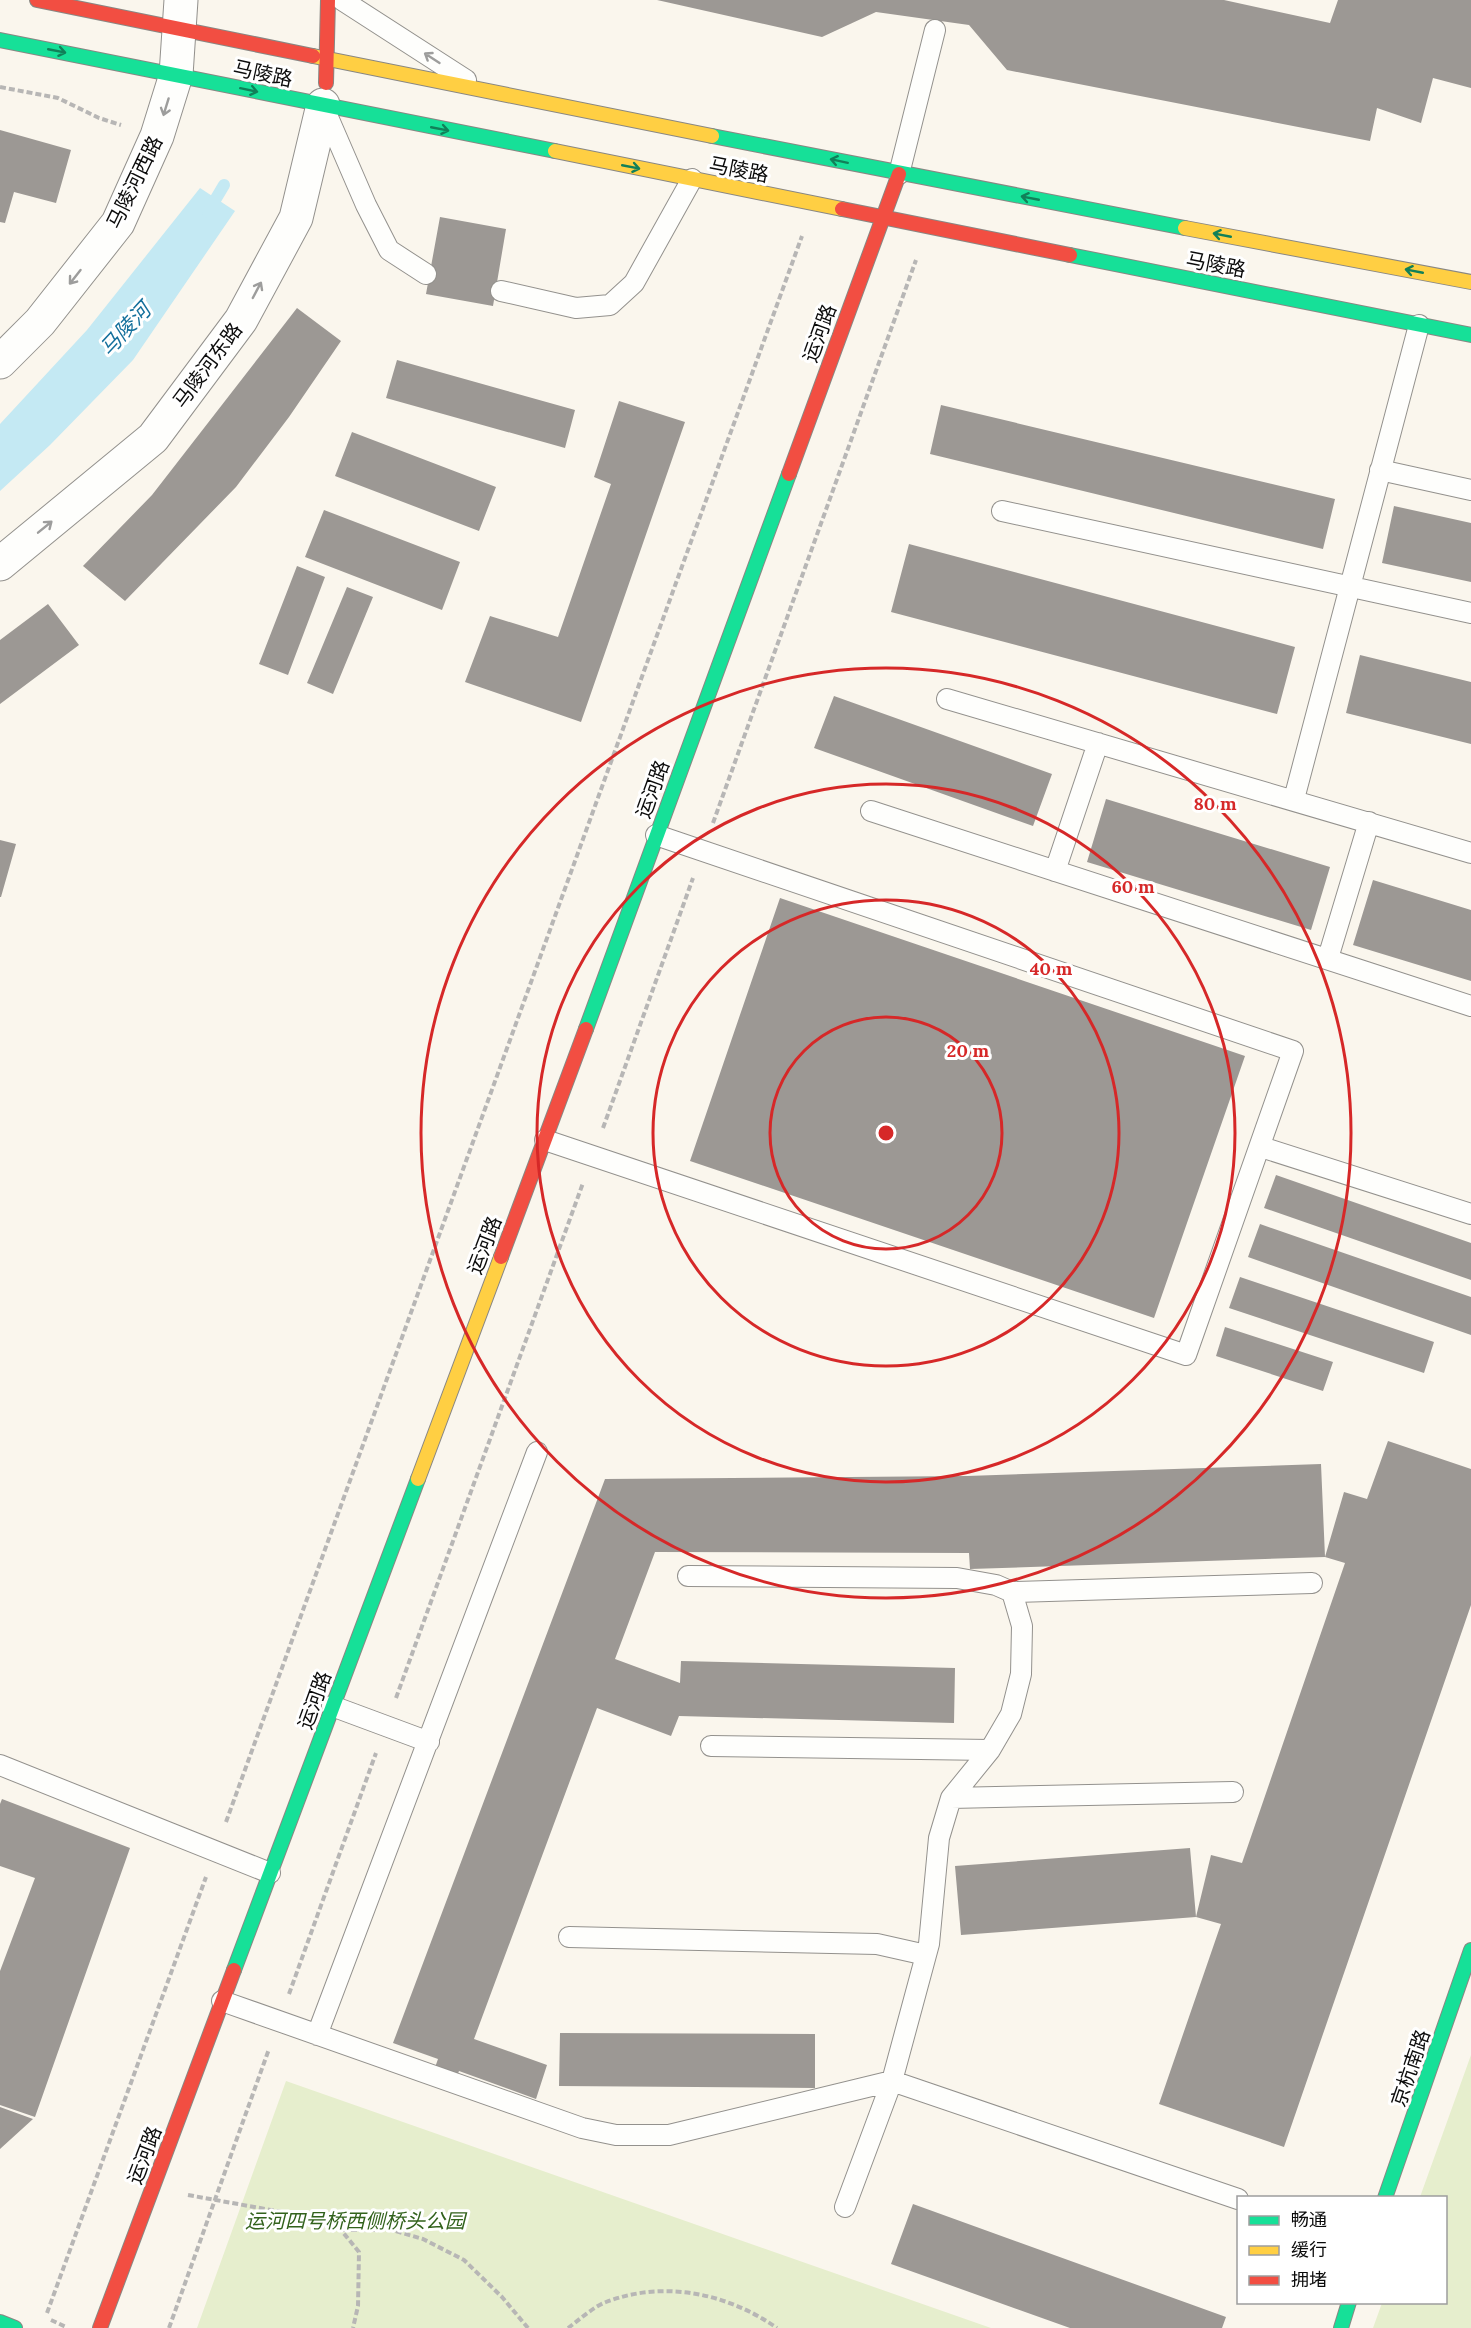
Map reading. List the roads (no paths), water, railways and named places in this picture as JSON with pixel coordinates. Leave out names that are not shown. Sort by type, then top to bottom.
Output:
[{"type":"street","name":"马陵路","points":[[37,0],[180,15],[328,60],[899,174],[1471,282]]},
{"type":"street","points":[[323,105],[328,60],[328,0]]},
{"type":"street","name":"马陵河西路","points":[[0,362],[40,322],[118,223],[157,136],[176,75],[180,15]]},
{"type":"street","name":"马陵路","points":[[0,40],[1471,335]]},
{"type":"street","name":"马陵河东路","points":[[0,564],[153,438],[242,320],[296,218],[323,105]]},
{"type":"street","name":"运河路","points":[[100,2328],[545,1140],[899,174]]},
{"type":"street","name":"京杭南路","points":[[1386,2196],[1471,1950]]},
{"type":"street","points":[[1341,2328],[1348,2304]]},
{"type":"street","points":[[0,2322],[15,2328]]},
{"type":"lane","points":[[342,0],[481,89]]},
{"type":"lane","points":[[899,174],[935,30]]},
{"type":"lane","points":[[323,105],[366,205],[389,250],[426,274]]},
{"type":"lane","points":[[501,291],[576,308],[610,305],[634,283],[692,179]]},
{"type":"lane","points":[[1294,799],[1419,325]]},
{"type":"lane","points":[[1380,470],[1471,490]]},
{"type":"lane","points":[[1002,511],[1471,613]]},
{"type":"lane","points":[[947,699],[1294,799],[1471,853]]},
{"type":"lane","points":[[1055,871],[1098,743]]},
{"type":"lane","points":[[872,811],[1471,1006]]},
{"type":"lane","points":[[1328,958],[1369,822]]},
{"type":"lane","points":[[545,1140],[1186,1355],[1293,1051],[656,835]]},
{"type":"lane","points":[[1261,1147],[1471,1214]]},
{"type":"lane","points":[[317,2035],[537,1452]]},
{"type":"lane","points":[[688,1576],[957,1578],[996,1585],[1012,1592],[1312,1582]]},
{"type":"lane","points":[[845,2207],[892,2080],[929,1944],[939,1838],[951,1798],[990,1750],[1011,1714],[1021,1674],[1022,1626],[1012,1592]]},
{"type":"lane","points":[[332,1706],[429,1742]]},
{"type":"lane","points":[[711,1746],[990,1750]]},
{"type":"lane","points":[[0,1765],[270,1873]]},
{"type":"lane","points":[[951,1798],[1233,1792]]},
{"type":"lane","points":[[569,1937],[877,1944],[926,1955]]},
{"type":"lane","points":[[222,2001],[582,2128],[616,2135],[669,2135],[892,2080],[1237,2198]]},
{"type":"water","points":[[200,188],[235,211],[133,360],[50,445],[0,491],[0,424],[87,330]]},
{"type":"waterway","name":"马陵河","points":[[208,212],[224,185]]},
{"type":"park label","name":"运河四号桥西侧桥头公园","points":[[355,2220]]}]
